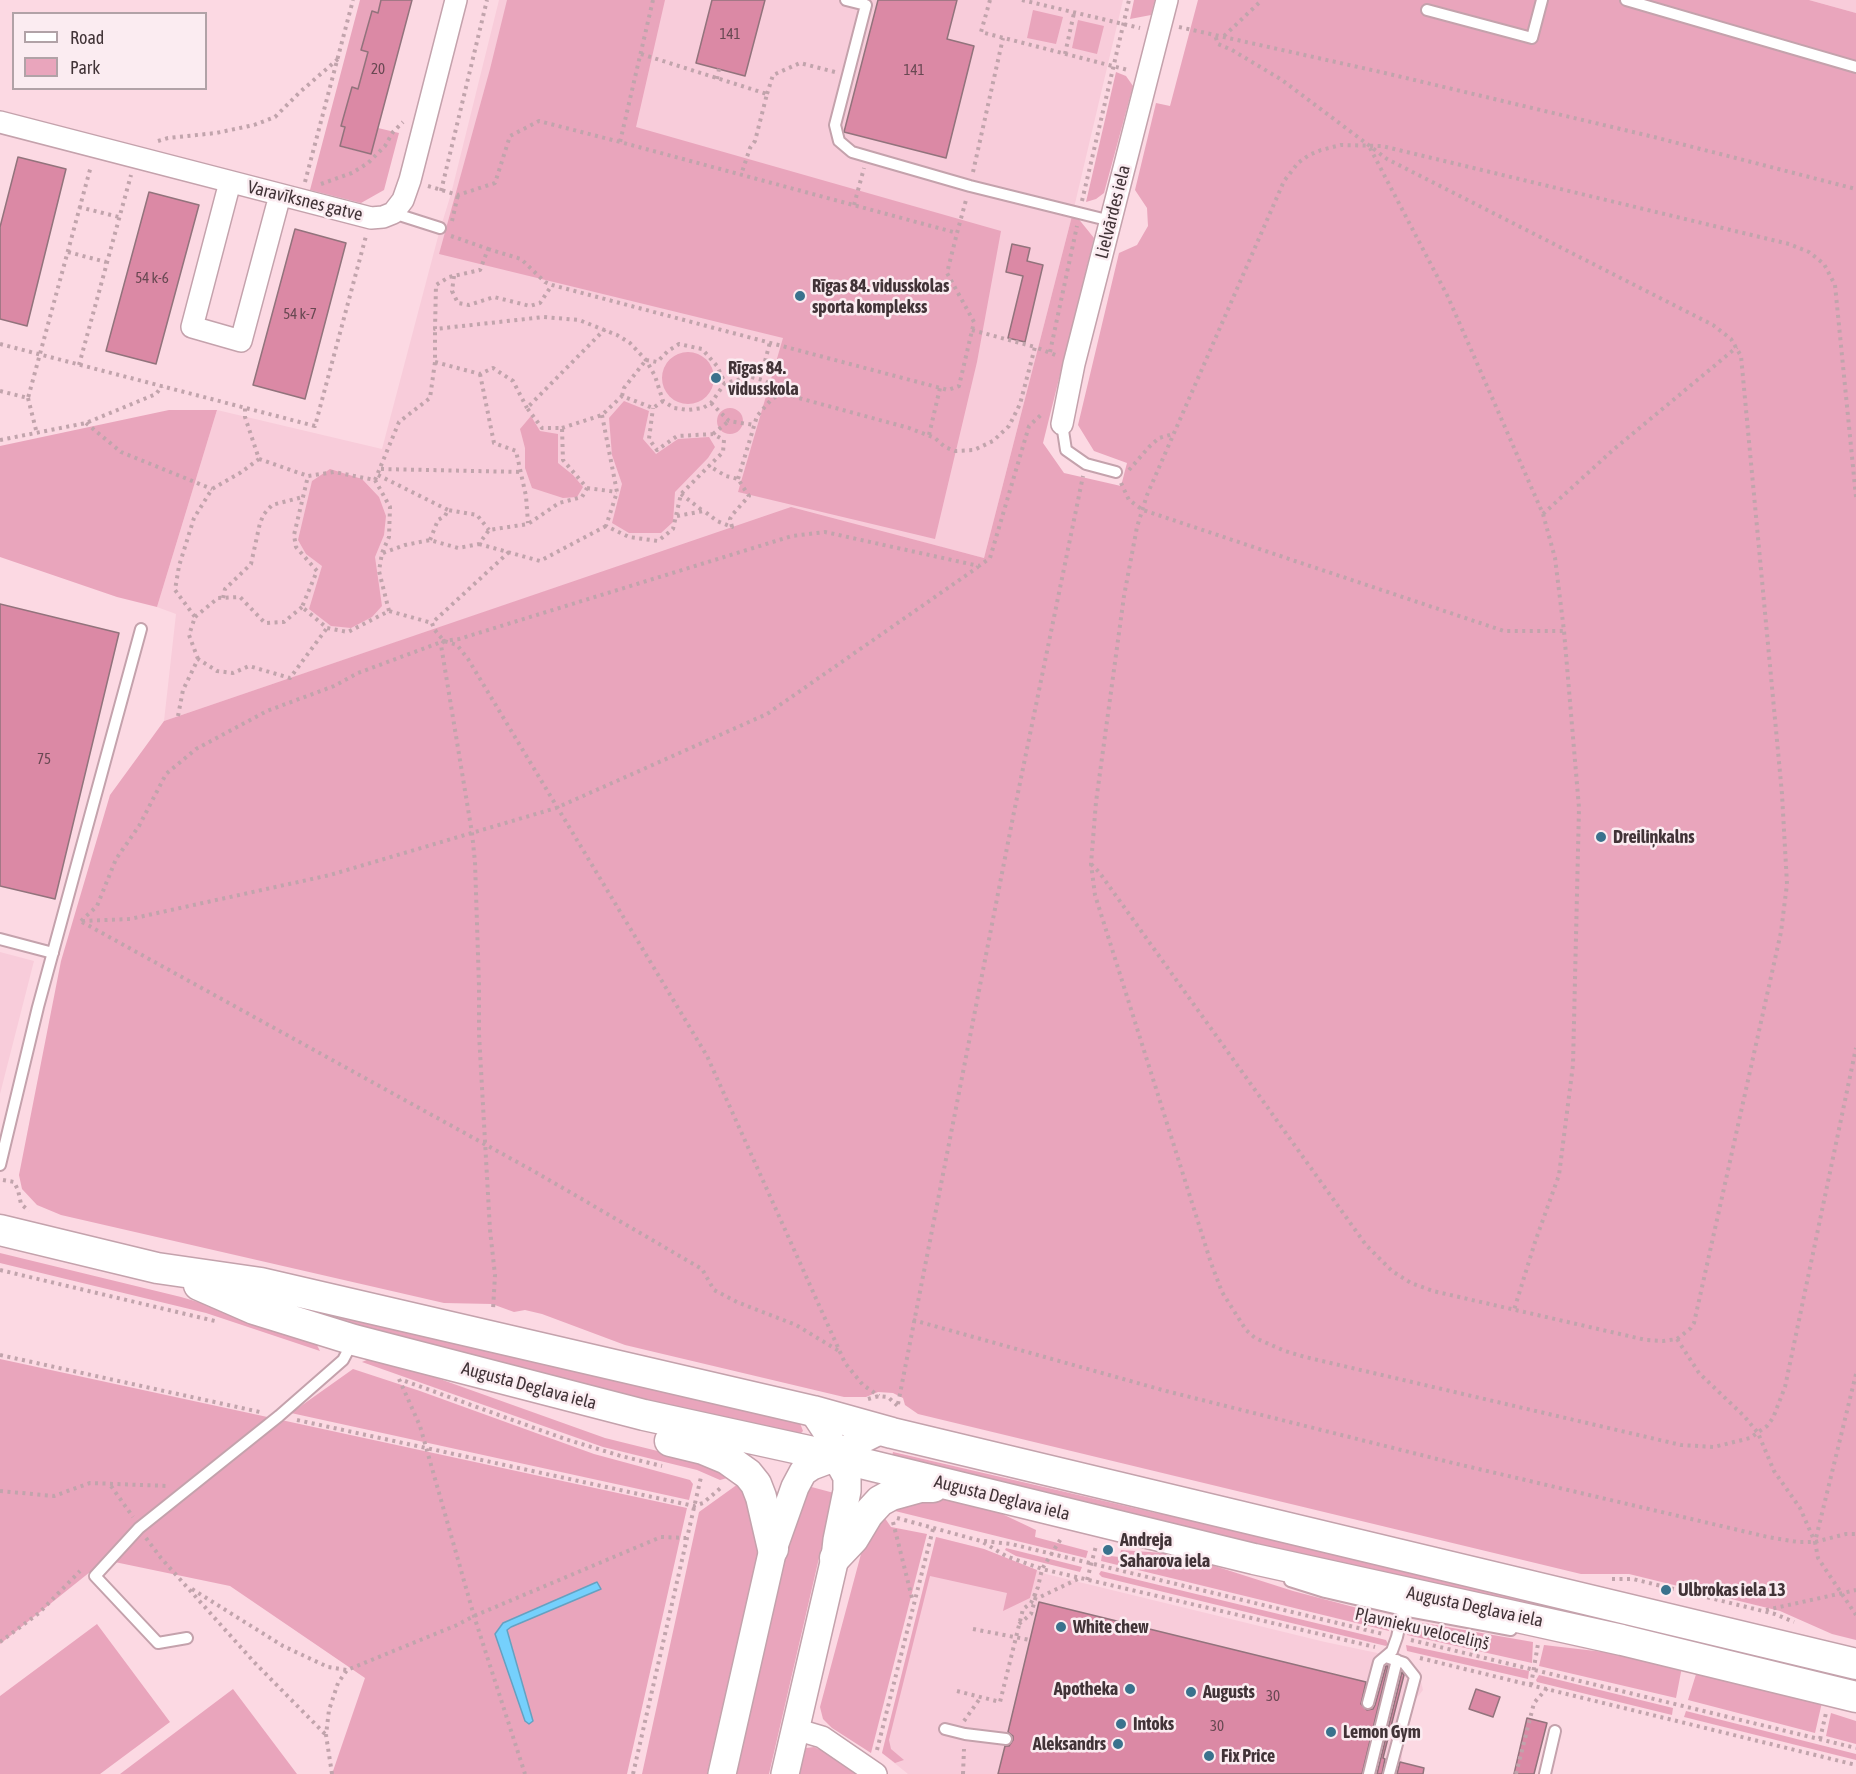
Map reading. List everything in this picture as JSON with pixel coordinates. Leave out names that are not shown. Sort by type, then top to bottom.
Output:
[{"type":"main road","name":"Augusta Deglava iela","points":[[0,1230],[157,1268],[261,1283],[813,1411],[888,1422],[1856,1664]]},
{"type":"main road","name":"Augusta Deglava iela","points":[[157,1268],[254,1308],[354,1340],[644,1415],[836,1457],[1254,1559],[1622,1640],[1856,1697]]},
{"type":"main road","points":[[644,1415],[670,1441],[703,1449],[727,1459],[748,1474],[761,1497],[773,1550]]},
{"type":"main road","points":[[835,1558],[854,1539],[868,1514],[880,1501],[891,1495],[920,1487],[956,1488]]},
{"type":"street","points":[[393,213],[403,200],[410,180],[456,0]]},
{"type":"street","name":"Lielvārdes iela","points":[[1062,424],[1074,364],[1167,0]]},
{"type":"street","name":"Varavīksnes gatve","points":[[0,122],[230,182],[295,196],[371,218],[393,213]]},
{"type":"street","points":[[230,182],[192,327],[242,341],[295,196]]},
{"type":"street","points":[[785,1774],[835,1558],[848,1477],[836,1457],[827,1432],[813,1411]]},
{"type":"street","points":[[722,1774],[773,1550],[795,1486],[803,1472],[836,1457],[888,1422]]},
{"type":"street","points":[[795,1729],[822,1737],[874,1772]]},
{"type":"lane","points":[[846,0],[866,5],[835,125],[839,141],[852,152],[970,186],[1111,221]]},
{"type":"lane","points":[[1427,10],[1532,38],[1542,0]]},
{"type":"lane","points":[[1626,0],[1856,67]]},
{"type":"lane","points":[[393,213],[440,228]]},
{"type":"lane","points":[[1062,424],[1066,450],[1086,464],[1116,472]]},
{"type":"lane","points":[[0,1166],[2,1147],[38,1007],[141,629]]},
{"type":"lane","points":[[0,939],[53,953]]},
{"type":"lane","points":[[187,1638],[158,1643],[95,1576],[139,1528],[279,1416],[343,1360],[354,1340]]},
{"type":"lane","points":[[1254,1559],[1283,1579],[1325,1592],[1402,1610],[1539,1635]]},
{"type":"lane","points":[[1369,1774],[1402,1610]]},
{"type":"lane","points":[[1556,1636],[1622,1640]]},
{"type":"lane","points":[[1368,1703],[1379,1662],[1391,1659],[1404,1663],[1415,1677],[1389,1774]]},
{"type":"lane","points":[[945,1729],[1006,1739]]},
{"type":"lane","points":[[1545,1774],[1555,1731]]},
{"type":"path","points":[[295,196],[338,60],[353,0]]},
{"type":"path","points":[[441,191],[487,0]]},
{"type":"path","points":[[620,142],[653,0]]},
{"type":"path","points":[[990,0],[981,33],[1107,66]]},
{"type":"path","points":[[1022,0],[1118,23]]},
{"type":"path","points":[[1050,352],[1079,214],[1129,0]]},
{"type":"path","points":[[1223,37],[1262,0]]},
{"type":"path","points":[[1065,54],[1074,13]]},
{"type":"path","points":[[1161,23],[1654,137],[1856,189]]},
{"type":"path","points":[[1091,864],[1379,1260],[1392,1271],[1433,1291],[1646,1340],[1677,1339],[1688,1332],[1694,1323],[1781,932],[1787,884],[1782,794],[1741,356],[1731,339],[1713,325],[1387,159],[1281,80],[1218,44],[1215,35]]},
{"type":"path","points":[[458,195],[449,236],[521,259],[545,282],[552,285],[948,390],[959,386],[974,322],[947,273],[970,186],[1004,38]]},
{"type":"path","points":[[640,54],[767,94]]},
{"type":"path","points":[[79,365],[136,157],[149,145],[168,138],[216,133],[254,125],[274,117],[338,60]]},
{"type":"path","points":[[741,175],[750,148],[755,141],[773,75],[800,63],[847,75]]},
{"type":"path","points":[[717,79],[719,69]]},
{"type":"path","points":[[295,196],[352,173],[368,163],[405,120]]},
{"type":"path","points":[[410,180],[458,195],[495,183],[510,136],[539,121],[957,233]]},
{"type":"path","points":[[1856,496],[1837,294],[1832,278],[1817,257],[1790,244],[1394,148],[1341,145],[1309,155],[1290,172],[1174,434],[1137,527],[1124,596],[1095,802],[1091,864],[1095,895],[1222,1292],[1246,1330],[1255,1338],[1305,1357],[1681,1445],[1714,1447],[1742,1441],[1758,1433],[1773,1418],[1785,1387],[1856,1048]]},
{"type":"path","points":[[1368,145],[1448,297],[1543,514],[1555,558],[1564,630],[1579,808],[1573,1065],[1559,1174],[1534,1242],[1514,1310]]},
{"type":"path","points":[[37,434],[28,398],[96,146]]},
{"type":"path","points":[[854,205],[867,157]]},
{"type":"path","points":[[79,207],[119,217]]},
{"type":"path","points":[[376,477],[399,422],[430,398],[435,362],[436,285],[454,276],[480,270],[488,249]]},
{"type":"path","points":[[68,252],[106,262]]},
{"type":"path","points":[[454,276],[452,291],[458,303],[469,305],[494,297],[530,306],[540,303],[552,285]]},
{"type":"path","points":[[435,329],[544,317],[579,320],[605,329],[630,343],[646,360],[655,376],[663,401],[674,408],[688,410],[703,408],[711,403],[725,383],[751,377],[763,369],[770,342]]},
{"type":"path","points":[[527,408],[605,329]]},
{"type":"path","points":[[972,330],[1035,346],[1074,364]]},
{"type":"path","points":[[646,360],[657,362],[668,351],[679,345],[702,349],[717,366],[725,383]]},
{"type":"path","points":[[751,377],[763,380],[795,397],[929,435],[945,447],[955,451],[974,450],[993,441],[1009,426],[1020,404],[1035,346]]},
{"type":"path","points":[[1543,514],[1613,450],[1737,347]]},
{"type":"path","points":[[435,362],[480,374],[493,368],[513,381],[527,408],[542,428],[562,428],[602,415],[621,396],[624,388],[646,360]]},
{"type":"path","points":[[480,374],[494,442],[516,452],[522,472],[528,524]]},
{"type":"path","points":[[0,440],[86,423],[156,394],[162,386]]},
{"type":"path","points":[[81,921],[130,919],[330,875],[556,808],[767,714],[990,558],[1029,426],[1070,387]]},
{"type":"path","points":[[929,435],[940,388]]},
{"type":"path","points":[[0,391],[28,398]]},
{"type":"path","points":[[738,479],[754,425],[761,410],[783,391]]},
{"type":"path","points":[[621,396],[652,408]]},
{"type":"path","points":[[652,408],[663,401]]},
{"type":"path","points":[[711,403],[729,421],[754,425]]},
{"type":"path","points":[[245,407],[245,417],[259,459]]},
{"type":"path","points":[[606,526],[629,537],[658,541],[673,529],[681,494],[723,452],[724,440],[713,434],[677,436],[657,450],[649,439],[652,408]]},
{"type":"path","points":[[382,553],[430,540],[458,548],[479,544],[540,561],[606,526],[617,492],[602,415]]},
{"type":"path","points":[[713,434],[729,421]]},
{"type":"path","points":[[86,423],[121,452],[212,489]]},
{"type":"path","points":[[562,428],[563,460],[587,488],[617,492]]},
{"type":"path","points":[[1116,472],[1124,473],[1130,470],[1154,442],[1159,438],[1174,434]]},
{"type":"path","points":[[259,459],[308,476],[334,472],[376,477],[448,510],[477,515],[489,530]]},
{"type":"path","points":[[195,616],[175,590],[179,566],[194,518],[212,489],[259,459]]},
{"type":"path","points":[[888,1422],[898,1398],[1013,817],[1086,464]]},
{"type":"path","points":[[681,494],[717,522],[732,527],[730,519],[732,515],[749,496],[738,479],[726,476],[709,466]]},
{"type":"path","points":[[381,469],[522,472]]},
{"type":"path","points":[[1116,472],[1129,500],[1143,510],[1504,630],[1564,630]]},
{"type":"path","points":[[308,476],[294,535],[296,547],[317,571],[302,607],[284,622],[265,623],[240,597],[218,598],[195,616],[189,635],[198,659],[217,671],[233,673],[249,666],[290,678],[327,628]]},
{"type":"path","points":[[376,477],[390,507],[389,537],[382,553],[379,571],[389,611]]},
{"type":"path","points":[[479,544],[489,530],[528,524],[559,503],[582,497],[587,488]]},
{"type":"path","points":[[223,598],[225,589],[251,564],[260,522],[264,514],[272,505],[303,497]]},
{"type":"path","points":[[430,540],[438,520],[445,516],[448,510]]},
{"type":"path","points":[[677,516],[704,511]]},
{"type":"path","points":[[81,921],[97,906],[116,860],[139,826],[166,774],[196,749],[267,711],[334,686],[358,673],[444,641],[459,639],[792,536],[825,532],[979,566]]},
{"type":"path","points":[[432,623],[509,552]]},
{"type":"path","points":[[302,607],[327,628],[348,632],[389,611],[432,623],[444,641],[457,645],[468,659],[707,1056],[845,1363],[863,1385],[879,1396]]},
{"type":"path","points":[[444,641],[441,645],[472,833],[479,1034],[490,1230],[495,1275],[493,1310]]},
{"type":"path","points":[[178,716],[183,690],[198,659]]},
{"type":"path","points":[[63,916],[81,921],[487,1145],[702,1269],[714,1290],[737,1302],[796,1325],[840,1351]]},
{"type":"path","points":[[913,1320],[1166,1390],[1453,1463],[1768,1537],[1815,1542],[1846,1534],[1856,1534]]},
{"type":"path","points":[[1677,1339],[1699,1373],[1744,1416],[1758,1433],[1774,1471],[1800,1508],[1815,1542],[1818,1558],[1856,1615]]},
{"type":"path","points":[[0,1355],[694,1506],[703,1503],[724,1486]]},
{"type":"path","points":[[1815,1542],[1856,1374]]},
{"type":"path","points":[[399,1379],[420,1426],[474,1616],[525,1774]]},
{"type":"path","points":[[633,1774],[701,1477]]},
{"type":"path","points":[[0,1491],[54,1496],[90,1484],[171,1486]]},
{"type":"path","points":[[111,1486],[161,1558],[254,1662],[326,1735]]},
{"type":"path","name":"Pļavnieku veloceliņš","points":[[914,1604],[892,1516],[901,1521],[981,1541],[1011,1544],[1856,1748]]},
{"type":"path","points":[[874,1772],[933,1529]]},
{"type":"path","points":[[189,1587],[283,1646],[328,1667],[347,1670],[661,1538],[686,1539]]},
{"type":"path","points":[[1019,1624],[1031,1614],[1042,1569],[1062,1538]]},
{"type":"path","points":[[1087,1580],[1096,1545]]},
{"type":"path","points":[[1035,1595],[1040,1597],[1081,1578]]},
{"type":"path","points":[[1762,1611],[1856,1590]]},
{"type":"path","points":[[957,1691],[1000,1702],[1023,1609],[1035,1595]]},
{"type":"path","points":[[973,1629],[1030,1640]]},
{"type":"path","points":[[1531,1685],[1539,1635]]},
{"type":"path","points":[[332,1774],[326,1735],[329,1710],[338,1683],[347,1670]]},
{"type":"path","points":[[1516,1774],[1534,1703],[1546,1688]]},
{"type":"path","points":[[1820,1739],[1827,1708]]},
{"type":"shaded area","name":"Rīgas 84. vidusskola","points":[[499,0],[1123,0],[1073,212],[984,558],[791,508],[164,721],[176,614],[157,607],[217,410],[382,449],[451,194]]},
{"type":"shaded area","points":[[1809,0],[1856,0],[1856,13]]},
{"type":"shaded area","points":[[0,952],[34,961],[0,1094]]},
{"type":"shaded area","points":[[936,1537],[984,1549],[1046,1574],[1325,1642],[1406,1659],[1418,1670],[1423,1690],[1412,1704],[1401,1743],[1403,1774],[908,1774],[882,1753]]},
{"type":"green space","points":[[360,0],[381,0],[378,13],[372,12],[361,50],[368,52],[358,89],[352,88],[341,126],[347,127],[342,147],[370,154],[378,128],[399,133],[384,190],[361,203],[310,190]]},
{"type":"green space","name":"Rīgas 84. vidusskolas sporta komplekss","points":[[507,0],[665,0],[636,127],[1001,231],[977,362],[935,539],[738,492],[783,338],[439,254]]},
{"type":"green space","points":[[1134,0],[1155,0],[1151,15],[1130,19]]},
{"type":"green space","points":[[1198,0],[1809,0],[1856,13],[1856,1640],[1832,1634],[1780,1611],[1629,1574],[1581,1574],[918,1414],[905,1405],[903,1398],[893,1393],[878,1392],[866,1397],[844,1397],[625,1345],[542,1314],[525,1310],[514,1312],[492,1304],[444,1303],[61,1215],[37,1205],[22,1189],[19,1175],[61,961],[110,795],[164,721],[791,507],[984,558],[1073,212],[1094,238],[1043,443],[1064,473],[1121,486],[1127,463],[1094,451],[1078,425],[1119,253],[1137,245],[1148,226],[1147,208],[1135,190],[1156,103],[1170,106]]},
{"type":"green space","points":[[1033,10],[1063,17],[1056,44],[1027,38]]},
{"type":"green space","points":[[1078,20],[1104,26],[1097,54],[1072,48]]},
{"type":"green space","points":[[1116,72],[1126,76],[1133,86],[1104,193],[1086,202]]},
{"type":"green space","points":[[688,352],[698,354],[706,360],[712,368],[714,378],[712,388],[706,396],[698,402],[688,404],[678,402],[670,396],[664,388],[662,378],[664,368],[670,360],[678,354]]},
{"type":"green space","points":[[624,401],[649,411],[643,439],[656,454],[678,439],[709,437],[715,447],[708,458],[675,492],[673,522],[661,533],[629,533],[612,523],[622,484],[612,455],[609,418]]},
{"type":"green space","points":[[730,408],[739,412],[743,421],[739,430],[730,434],[721,430],[717,421],[721,412]]},
{"type":"green space","points":[[169,410],[217,410],[157,607],[117,597],[0,557],[0,446]]},
{"type":"green space","points":[[531,416],[540,431],[558,434],[558,463],[583,487],[577,497],[563,498],[532,488],[525,468],[525,448],[520,429]]},
{"type":"green space","points":[[330,469],[362,479],[379,497],[386,516],[384,535],[375,557],[382,606],[372,617],[351,628],[331,626],[309,609],[322,566],[306,554],[298,540],[312,481]]},
{"type":"green space","points":[[0,1253],[181,1297],[277,1325],[314,1339],[320,1351],[206,1313],[0,1263]]},
{"type":"green space","points":[[297,1302],[800,1423],[803,1431],[794,1437],[445,1353],[305,1310]]},
{"type":"green space","points":[[371,1358],[384,1359],[605,1438],[694,1460],[731,1477],[720,1480],[697,1470],[603,1447],[362,1362]]},
{"type":"green space","points":[[0,1359],[687,1508],[627,1774],[332,1774],[365,1678],[230,1586],[105,1560],[0,1644]]},
{"type":"green space","points":[[353,1369],[594,1454],[690,1480],[693,1484],[689,1500],[291,1413]]},
{"type":"green space","points":[[893,1452],[1156,1513],[1241,1526],[1827,1669],[1825,1677],[891,1460]]},
{"type":"green space","points":[[738,1484],[748,1498],[754,1517],[758,1551],[707,1774],[642,1774],[699,1512]]},
{"type":"green space","points":[[804,1485],[834,1493],[769,1774],[735,1774],[795,1508]]},
{"type":"green space","points":[[931,1496],[960,1500],[998,1512],[1036,1530],[1035,1537],[1088,1551],[1086,1558],[895,1511],[888,1504]]},
{"type":"green space","points":[[880,1511],[891,1527],[927,1534],[871,1753],[832,1728],[823,1719],[820,1707],[861,1554]]},
{"type":"green space","points":[[936,1537],[984,1549],[1037,1570],[1030,1598],[1003,1611],[1007,1593],[930,1576],[889,1740],[891,1749],[904,1760],[895,1763],[882,1753]]},
{"type":"green space","points":[[1006,1548],[1082,1567],[1080,1572],[1016,1556],[1005,1550]]},
{"type":"green space","points":[[1121,1550],[1177,1554],[1293,1591],[1384,1615],[1389,1631],[1101,1561],[1102,1555],[1119,1557]]},
{"type":"green space","points":[[1101,1571],[1386,1640],[1388,1644],[1386,1646],[1102,1577],[1099,1574]]},
{"type":"green space","points":[[1424,1623],[1533,1642],[1532,1663],[1407,1635],[1413,1626]]},
{"type":"green space","points":[[97,1624],[170,1722],[100,1774],[0,1774],[0,1696]]},
{"type":"green space","points":[[1406,1645],[1529,1671],[1528,1679],[1407,1651]]},
{"type":"green space","points":[[1544,1645],[1638,1656],[1682,1667],[1676,1698],[1539,1666]]},
{"type":"green space","points":[[1697,1671],[1823,1698],[1815,1733],[1688,1700]]},
{"type":"green space","points":[[1539,1675],[1673,1708],[1672,1715],[1537,1682]]},
{"type":"green space","points":[[233,1689],[297,1774],[120,1774]]},
{"type":"green space","points":[[1686,1711],[1856,1754],[1856,1760],[1684,1717]]},
{"type":"green space","points":[[1831,1713],[1856,1721],[1856,1744],[1826,1736]]},
{"type":"green space","points":[[814,1747],[836,1757],[861,1774],[797,1774],[801,1754],[806,1748]]},
{"type":"water","points":[[597,1582],[601,1589],[507,1630],[533,1721],[529,1724],[525,1721],[495,1634],[503,1623]]},
{"type":"building","points":[[381,0],[412,0],[371,154],[340,146],[345,127],[341,126],[352,87],[358,89],[368,52],[361,50],[372,11],[378,13]]},
{"type":"building","points":[[712,0],[765,0],[745,76],[696,63]]},
{"type":"building","points":[[878,0],[957,0],[947,39],[974,46],[946,158],[844,132]]},
{"type":"building","points":[[18,157],[66,169],[27,326],[0,319],[0,227]]},
{"type":"building","points":[[149,192],[199,205],[156,364],[106,351]]},
{"type":"building","points":[[295,229],[346,243],[305,399],[253,385]]},
{"type":"building","points":[[1012,244],[1030,248],[1027,261],[1043,265],[1025,342],[1008,338],[1023,276],[1006,272]]},
{"type":"building","points":[[0,604],[119,633],[55,899],[0,886]]},
{"type":"building","name":"Augusts","points":[[1039,1602],[1366,1682],[1361,1704],[1367,1710],[1373,1709],[1375,1705],[1386,1666],[1388,1666],[1362,1774],[998,1774],[1005,1746],[1009,1746],[1013,1740],[1013,1736],[1008,1732]]},
{"type":"building","points":[[1402,1672],[1404,1675],[1383,1758],[1385,1759],[1382,1774],[1377,1774]]},
{"type":"building","points":[[1476,1689],[1500,1697],[1493,1717],[1469,1709]]},
{"type":"building","points":[[1527,1718],[1547,1723],[1534,1774],[1514,1774]]},
{"type":"building","points":[[1400,1762],[1424,1768],[1423,1774],[1397,1774]]},
{"type":"place","name":"Rīgas 84. vidusskolas sporta komplekss","points":[[800,296]]},
{"type":"place","name":"Rīgas 84. vidusskola","points":[[716,378]]},
{"type":"place","name":"Dreiliņkalns","points":[[1601,837]]},
{"type":"place","name":"Andreja Saharova iela","points":[[1108,1550]]},
{"type":"place","name":"Ulbrokas iela 13","points":[[1666,1590]]},
{"type":"place","name":"White chew","points":[[1061,1627]]},
{"type":"place","name":"Apotheka","points":[[1130,1689]]},
{"type":"place","name":"Augusts","points":[[1191,1692]]},
{"type":"place","name":"Intoks","points":[[1121,1724]]},
{"type":"place","name":"Lemon Gym","points":[[1331,1732]]},
{"type":"place","name":"Aleksandrs","points":[[1118,1744]]},
{"type":"place","name":"Fix Price","points":[[1209,1756]]}]
